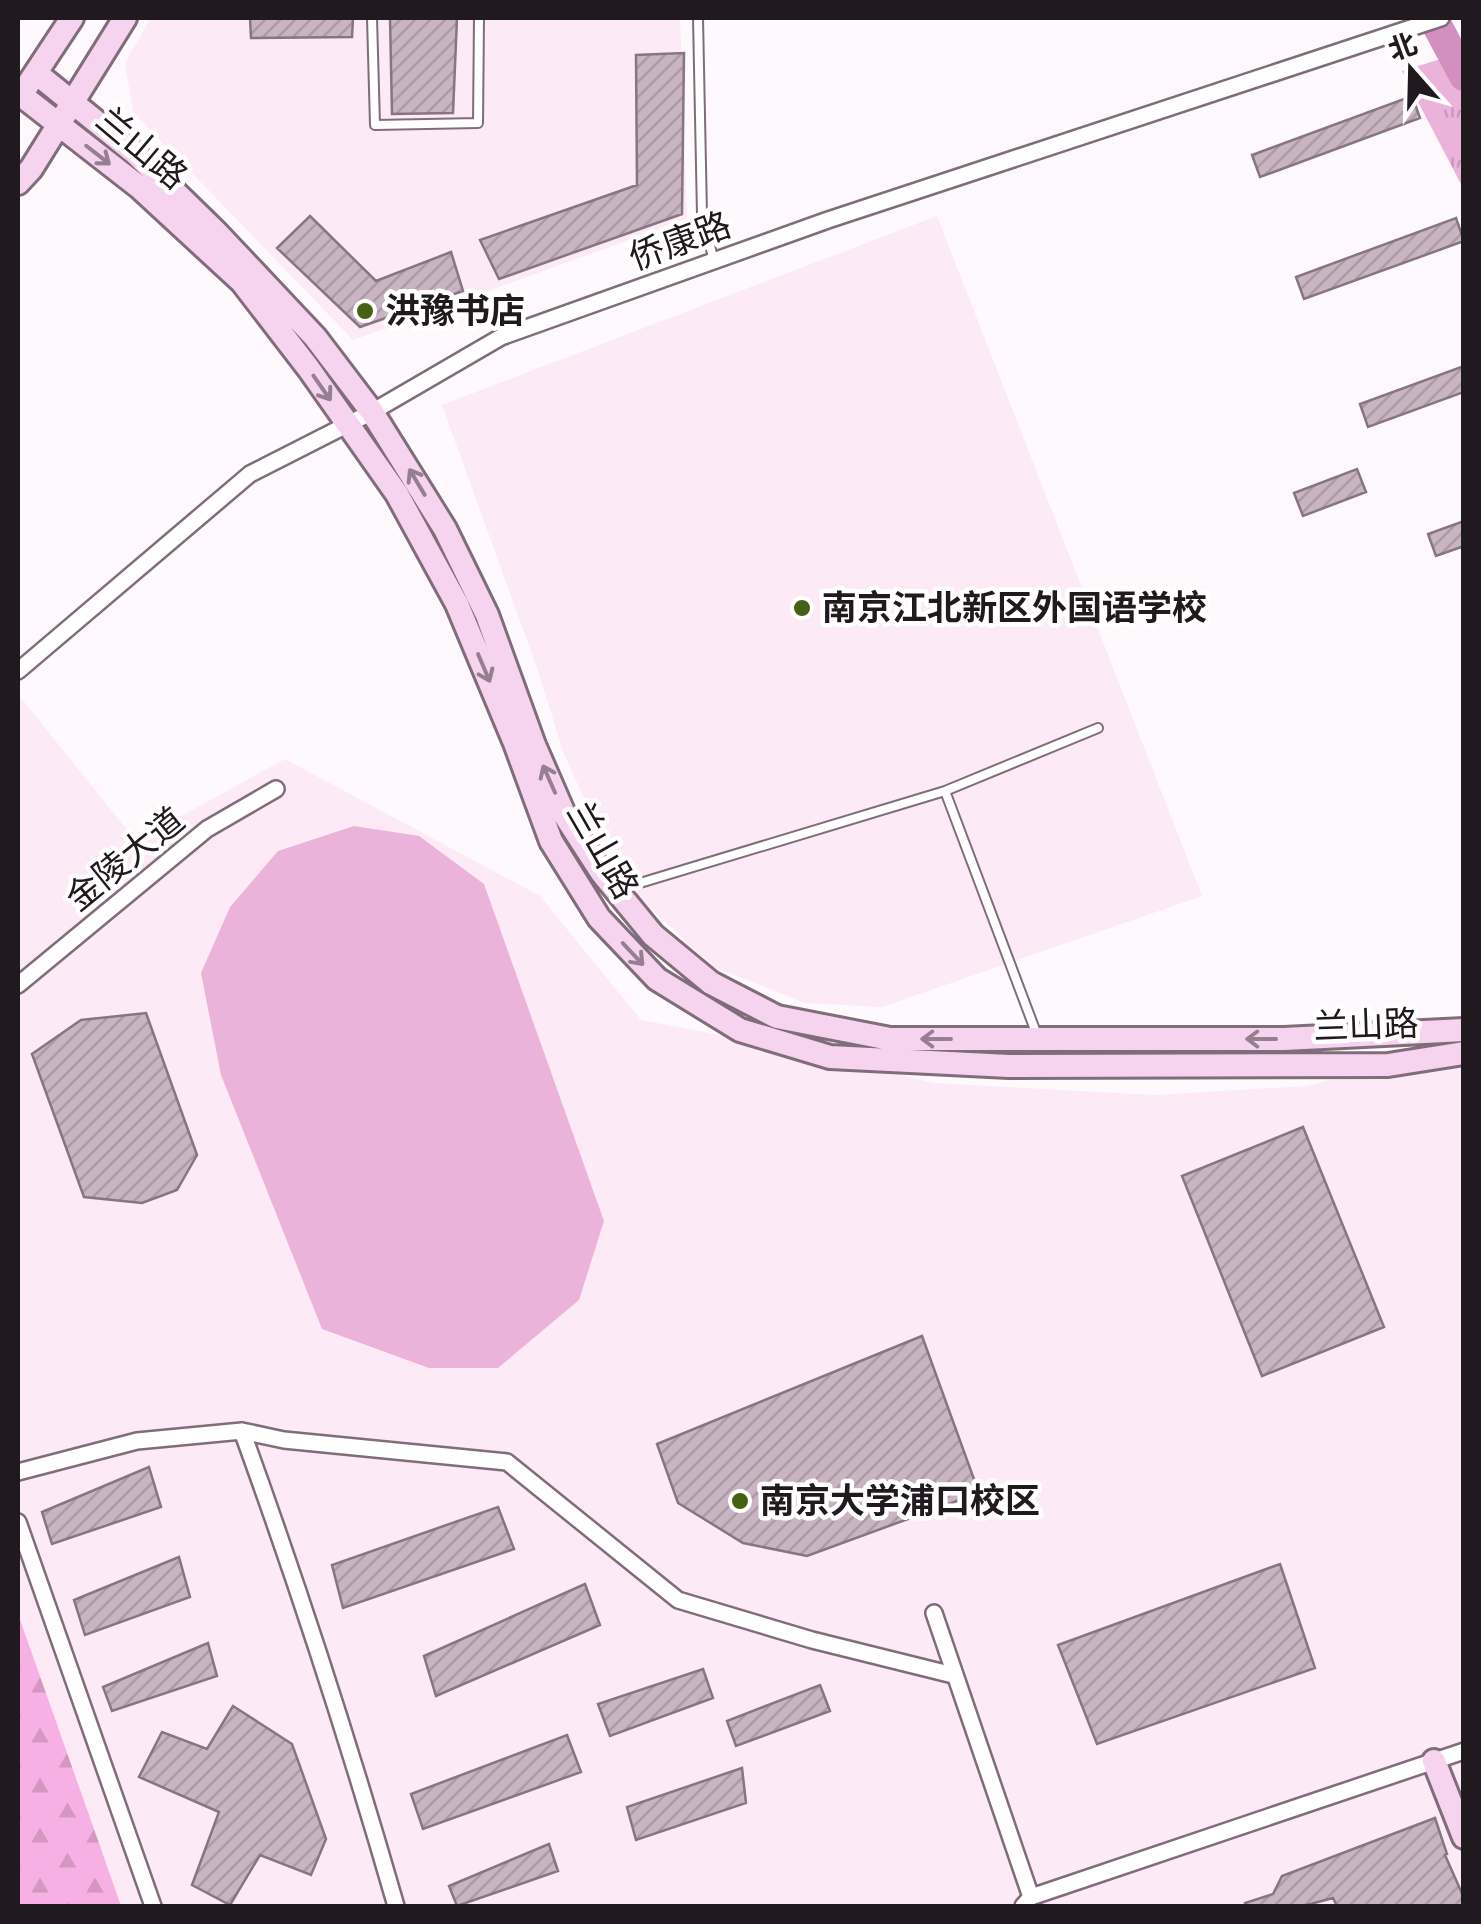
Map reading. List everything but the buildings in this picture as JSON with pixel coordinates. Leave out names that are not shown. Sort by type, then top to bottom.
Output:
[{"type":"street","points":[[19,98],[72,18]]},
{"type":"street","points":[[18,182],[32,169],[125,18]]},
{"type":"street","name":"侨康路","points":[[18,671],[250,474],[372,412],[502,337],[884,201],[1441,18]]},
{"type":"street","name":"兰山路","points":[[36,73],[134,153],[216,232],[315,337],[372,412],[445,528],[487,616],[564,814],[602,873],[653,935],[710,983],[777,1018],[890,1040],[1284,1039],[1464,1030]]},
{"type":"street","name":"兰山路","points":[[19,98],[59,124],[138,187],[242,282],[310,369],[398,494],[457,604],[515,743],[550,842],[599,918],[657,979],[740,1030],[830,1057],[1009,1066],[1388,1065],[1464,1054]]},
{"type":"street","name":"金陵大道","points":[[18,985],[207,829],[276,789]]},
{"type":"street","points":[[242,1431],[356,1767],[396,1906]]},
{"type":"street","points":[[18,1472],[137,1441],[242,1431],[284,1440],[508,1462],[678,1600],[812,1640],[953,1675]]},
{"type":"street","points":[[18,1522],[152,1906]]},
{"type":"street","points":[[934,1613],[1027,1902],[1464,1751]]},
{"type":"street","points":[[1434,1761],[1464,1837]]},
{"type":"lane","points":[[372,18],[375,125],[478,123],[479,18]]},
{"type":"lane","points":[[698,18],[702,216],[714,260]]},
{"type":"lane","points":[[640,883],[945,791],[1098,728]]},
{"type":"lane","points":[[945,791],[1038,1039]]},
{"type":"shaded area","points":[[151,18],[680,18],[687,219],[353,340],[133,112],[125,63]]},
{"type":"shaded area","name":"南京江北新区外国语学校","points":[[937,216],[1202,896],[882,1007],[805,1003],[714,967],[622,882],[564,754],[442,405]]},
{"type":"shaded area","name":"南京大学浦口校区","points":[[18,694],[136,841],[285,759],[540,896],[641,1020],[809,1052],[934,1083],[1154,1095],[1307,1086],[1447,1049],[1463,1049],[1463,1906],[18,1906]]},
{"type":"green space","points":[[1464,52],[1463,188],[1402,71]]},
{"type":"green space","points":[[354,826],[419,836],[484,884],[604,1221],[579,1300],[498,1368],[429,1368],[322,1329],[221,1075],[201,973],[230,907],[278,851]]},
{"type":"green space","points":[[18,1614],[107,1866],[121,1906],[18,1906]]},
{"type":"waterway","points":[[1433,18],[1464,76]]},
{"type":"place","name":"洪豫书店","points":[[365,311]]},
{"type":"place","name":"南京江北新区外国语学校","points":[[802,608]]},
{"type":"place","name":"南京大学浦口校区","points":[[740,1501]]}]
